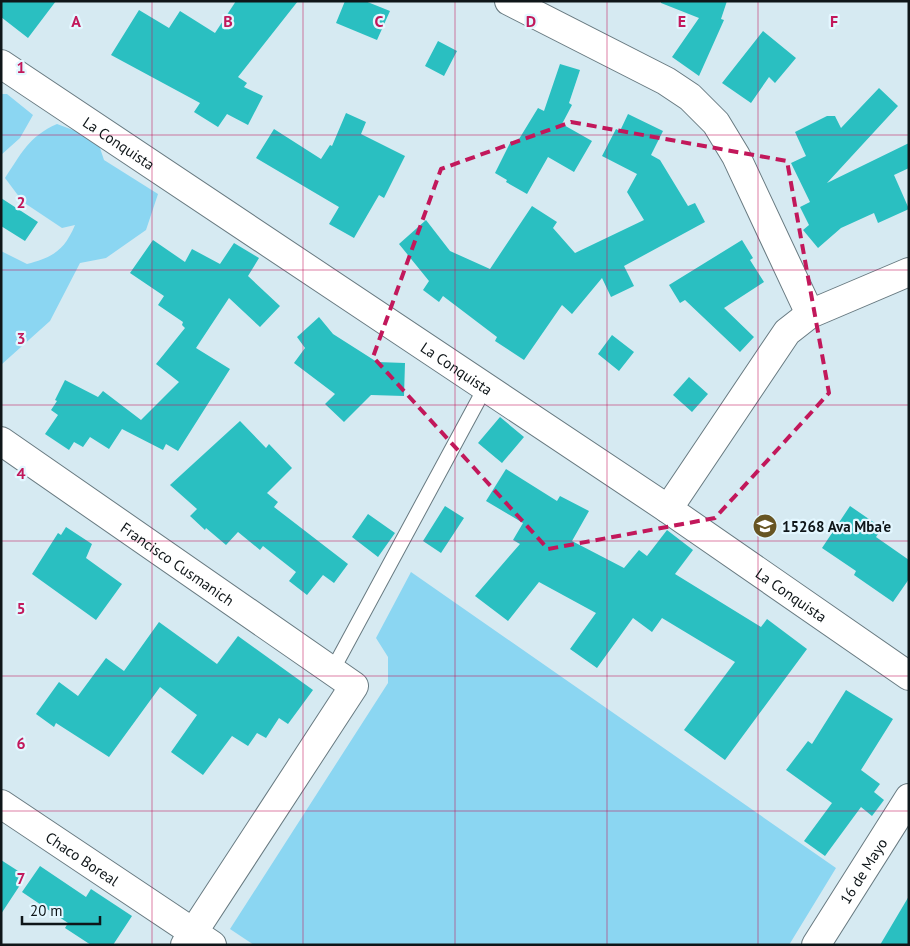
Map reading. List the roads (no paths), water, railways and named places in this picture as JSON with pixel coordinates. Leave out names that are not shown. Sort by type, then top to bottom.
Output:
[{"type":"street","points":[[510,1],[666,81],[690,96],[716,123],[736,156],[810,314]]},
{"type":"street","name":"La Conquista","points":[[1,64],[486,386],[909,676]]},
{"type":"street","points":[[668,509],[787,332],[810,314],[909,272]]},
{"type":"street","name":"Francisco Cusmanich","points":[[1,441],[343,679]]},
{"type":"street","points":[[197,941],[343,679]]},
{"type":"street","name":"16 de Mayo","points":[[816,945],[909,798]]},
{"type":"street","name":"Chaco Boreal","points":[[1,804],[197,941]]},
{"type":"lane","points":[[343,679],[486,386]]},
{"type":"place","name":"15268 Ava Mba'e","points":[[765,526]]}]
